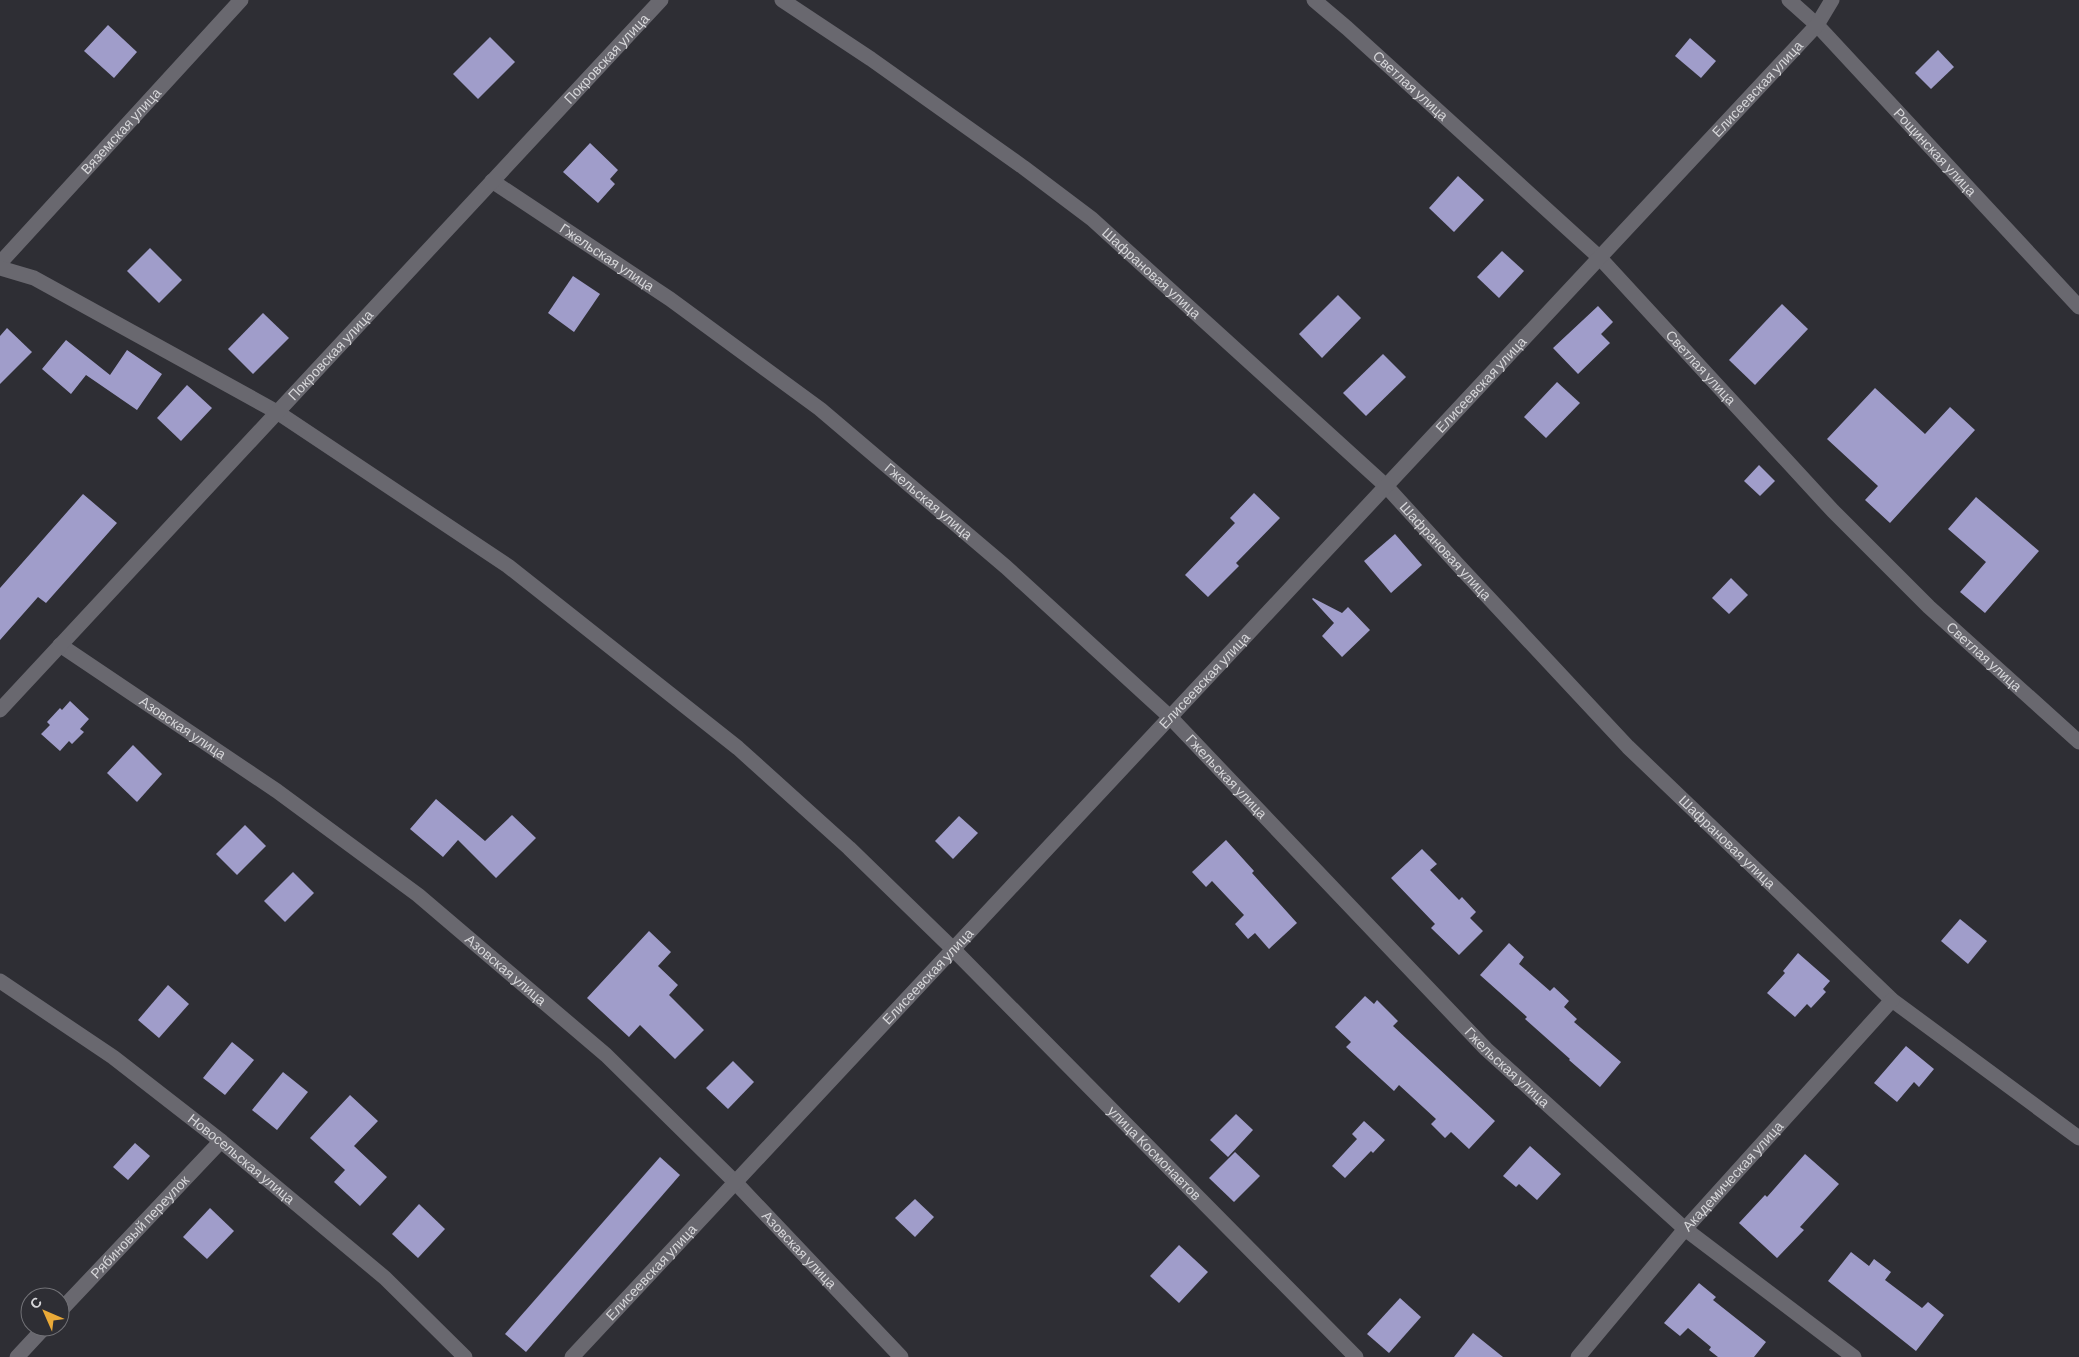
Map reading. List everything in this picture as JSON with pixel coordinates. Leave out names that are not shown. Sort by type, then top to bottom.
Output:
[{"type":"street","name":"Вяземская улица","points":[[0,263],[241,0]]},
{"type":"street","name":"Покровская улица","points":[[0,710],[661,0]]},
{"type":"street","name":"Шафрановая улица","points":[[782,0],[871,58],[1092,219],[1386,486],[1458,566],[1628,747],[1892,1000],[2079,1138]]},
{"type":"street","name":"Светлая улица","points":[[1314,0],[1599,258],[1833,511],[1929,607],[2079,742]]},
{"type":"street","name":"Рощинская улица","points":[[1789,0],[1816,25],[2079,307]]},
{"type":"street","name":"Елисеевская улица","points":[[572,1357],[1816,25],[1832,0]]},
{"type":"street","name":"Гжельская улица","points":[[492,181],[670,299],[820,409],[1006,567],[1170,717],[1486,1049],[1685,1229],[1854,1357]]},
{"type":"street","name":"улица Космонавтов","points":[[0,268],[34,278],[277,412],[508,566],[722,736],[849,848],[953,949],[1356,1357]]},
{"type":"street","name":"Азовская улица","points":[[60,645],[277,791],[418,895],[606,1055],[735,1182],[901,1357]]},
{"type":"street","name":"Новосельская улица","points":[[0,982],[113,1057],[221,1142],[385,1278],[465,1357]]},
{"type":"street","name":"Академическая улица","points":[[1578,1357],[1685,1229],[1892,1000]]},
{"type":"street","name":"Рябиновый переулок","points":[[70,1301],[221,1142]]},
{"type":"street","points":[[17,1357],[36,1337]]},
{"type":"building","points":[[108,25],[137,52],[114,78],[84,51]]},
{"type":"building","points":[[490,37],[515,62],[478,99],[453,74]]},
{"type":"building","points":[[1690,38],[1716,61],[1701,78],[1675,56]]},
{"type":"building","points":[[1938,50],[1954,67],[1931,89],[1915,73]]},
{"type":"building","points":[[590,143],[618,170],[610,179],[615,184],[598,203],[563,172]]},
{"type":"building","points":[[1458,176],[1484,200],[1454,232],[1429,208]]},
{"type":"building","points":[[150,248],[182,280],[159,303],[127,271]]},
{"type":"building","points":[[1502,251],[1524,271],[1499,298],[1477,277]]},
{"type":"building","points":[[573,276],[600,294],[574,332],[548,313]]},
{"type":"building","points":[[1338,295],[1361,318],[1322,358],[1299,334]]},
{"type":"building","points":[[1782,304],[1808,329],[1755,385],[1729,360]]},
{"type":"building","points":[[1598,306],[1613,322],[1601,334],[1610,343],[1578,374],[1553,348]]},
{"type":"building","points":[[263,313],[289,338],[253,374],[228,349]]},
{"type":"building","points":[[7,328],[32,352],[0,384],[0,336]]},
{"type":"building","points":[[66,340],[110,375],[127,350],[162,374],[137,410],[86,375],[71,394],[42,369]]},
{"type":"building","points":[[1383,354],[1406,377],[1366,416],[1343,393]]},
{"type":"building","points":[[1557,382],[1580,403],[1546,438],[1524,417]]},
{"type":"building","points":[[187,385],[212,408],[181,441],[157,418]]},
{"type":"building","points":[[1875,388],[1925,434],[1950,407],[1975,430],[1890,523],[1865,500],[1878,486],[1827,439]]},
{"type":"building","points":[[1759,465],[1775,481],[1760,496],[1744,481]]},
{"type":"building","points":[[1254,493],[1280,518],[1236,563],[1239,566],[1208,597],[1185,575],[1235,523],[1230,518]]},
{"type":"building","points":[[83,494],[117,523],[46,603],[38,597],[0,640],[0,588]]},
{"type":"building","points":[[1976,497],[2039,551],[1985,613],[1960,592],[1986,562],[1948,529]]},
{"type":"building","points":[[1395,534],[1422,565],[1391,593],[1364,561]]},
{"type":"building","points":[[1731,578],[1748,595],[1729,614],[1712,598]]},
{"type":"building","points":[[1313,598],[1342,613],[1348,607],[1370,630],[1342,657],[1322,636],[1334,623]]},
{"type":"building","points":[[70,701],[89,719],[80,729],[84,732],[72,744],[69,741],[60,751],[41,734],[50,725],[47,722],[60,708],[62,710]]},
{"type":"building","points":[[133,745],[162,774],[137,802],[107,773]]},
{"type":"building","points":[[436,799],[485,841],[512,815],[536,838],[496,878],[458,840],[443,857],[410,829]]},
{"type":"building","points":[[959,816],[978,833],[953,859],[935,841]]},
{"type":"building","points":[[245,825],[266,846],[237,875],[216,854]]},
{"type":"building","points":[[1226,840],[1254,871],[1252,873],[1297,923],[1269,949],[1255,933],[1248,939],[1235,924],[1244,915],[1212,881],[1206,887],[1192,872]]},
{"type":"building","points":[[1422,849],[1437,864],[1430,870],[1459,900],[1462,897],[1476,912],[1470,918],[1483,931],[1459,955],[1431,928],[1435,924],[1391,878]]},
{"type":"building","points":[[293,872],[314,893],[285,922],[264,901]]},
{"type":"building","points":[[1960,919],[1987,941],[1968,964],[1941,941]]},
{"type":"building","points":[[649,931],[671,952],[658,966],[678,985],[669,995],[704,1030],[675,1059],[640,1025],[629,1037],[587,998]]},
{"type":"building","points":[[1509,943],[1524,957],[1519,964],[1550,991],[1554,987],[1569,1001],[1564,1007],[1577,1019],[1574,1022],[1621,1062],[1600,1087],[1480,975]]},
{"type":"building","points":[[1798,953],[1830,981],[1823,989],[1826,992],[1811,1008],[1807,1004],[1795,1017],[1767,993],[1785,973],[1783,971]]},
{"type":"building","points":[[168,985],[189,1004],[159,1038],[138,1020]]},
{"type":"building","points":[[1365,996],[1374,1004],[1377,1000],[1398,1021],[1393,1026],[1495,1121],[1469,1149],[1451,1132],[1445,1138],[1431,1124],[1436,1119],[1399,1085],[1394,1091],[1346,1047],[1351,1042],[1335,1027]]},
{"type":"building","points":[[232,1042],[254,1060],[225,1095],[203,1078]]},
{"type":"building","points":[[1906,1046],[1934,1069],[1919,1087],[1914,1082],[1897,1102],[1874,1083]]},
{"type":"building","points":[[733,1061],[754,1082],[728,1109],[706,1088]]},
{"type":"building","points":[[283,1072],[308,1092],[277,1130],[252,1110]]},
{"type":"building","points":[[350,1095],[378,1121],[354,1146],[387,1177],[360,1206],[334,1182],[345,1170],[310,1138]]},
{"type":"building","points":[[1236,1114],[1253,1130],[1228,1157],[1210,1140]]},
{"type":"building","points":[[1364,1121],[1385,1140],[1373,1153],[1371,1151],[1345,1178],[1332,1166],[1357,1139],[1352,1134]]},
{"type":"building","points":[[135,1143],[150,1156],[128,1180],[113,1167]]},
{"type":"building","points":[[1530,1146],[1561,1174],[1537,1200],[1519,1184],[1516,1187],[1503,1176]]},
{"type":"building","points":[[1235,1152],[1260,1176],[1234,1202],[1209,1178]]},
{"type":"building","points":[[1805,1154],[1839,1184],[1800,1227],[1804,1230],[1777,1258],[1739,1223],[1765,1195],[1767,1197]]},
{"type":"building","points":[[660,1157],[680,1175],[526,1352],[505,1334]]},
{"type":"building","points":[[915,1199],[934,1217],[915,1237],[895,1218]]},
{"type":"building","points":[[419,1204],[445,1229],[418,1258],[392,1234]]},
{"type":"building","points":[[210,1208],[234,1231],[207,1259],[183,1237]]},
{"type":"building","points":[[1179,1245],[1208,1272],[1179,1303],[1150,1276]]},
{"type":"building","points":[[1851,1252],[1869,1266],[1874,1259],[1891,1272],[1885,1280],[1922,1308],[1928,1302],[1944,1315],[1916,1351],[1828,1281]]},
{"type":"building","points":[[1699,1283],[1716,1297],[1713,1300],[1766,1342],[1754,1357],[1718,1357],[1709,1350],[1711,1347],[1688,1328],[1680,1336],[1664,1323]]},
{"type":"building","points":[[1400,1298],[1421,1317],[1389,1353],[1367,1334]]},
{"type":"building","points":[[1473,1333],[1503,1357],[1454,1357]]}]
